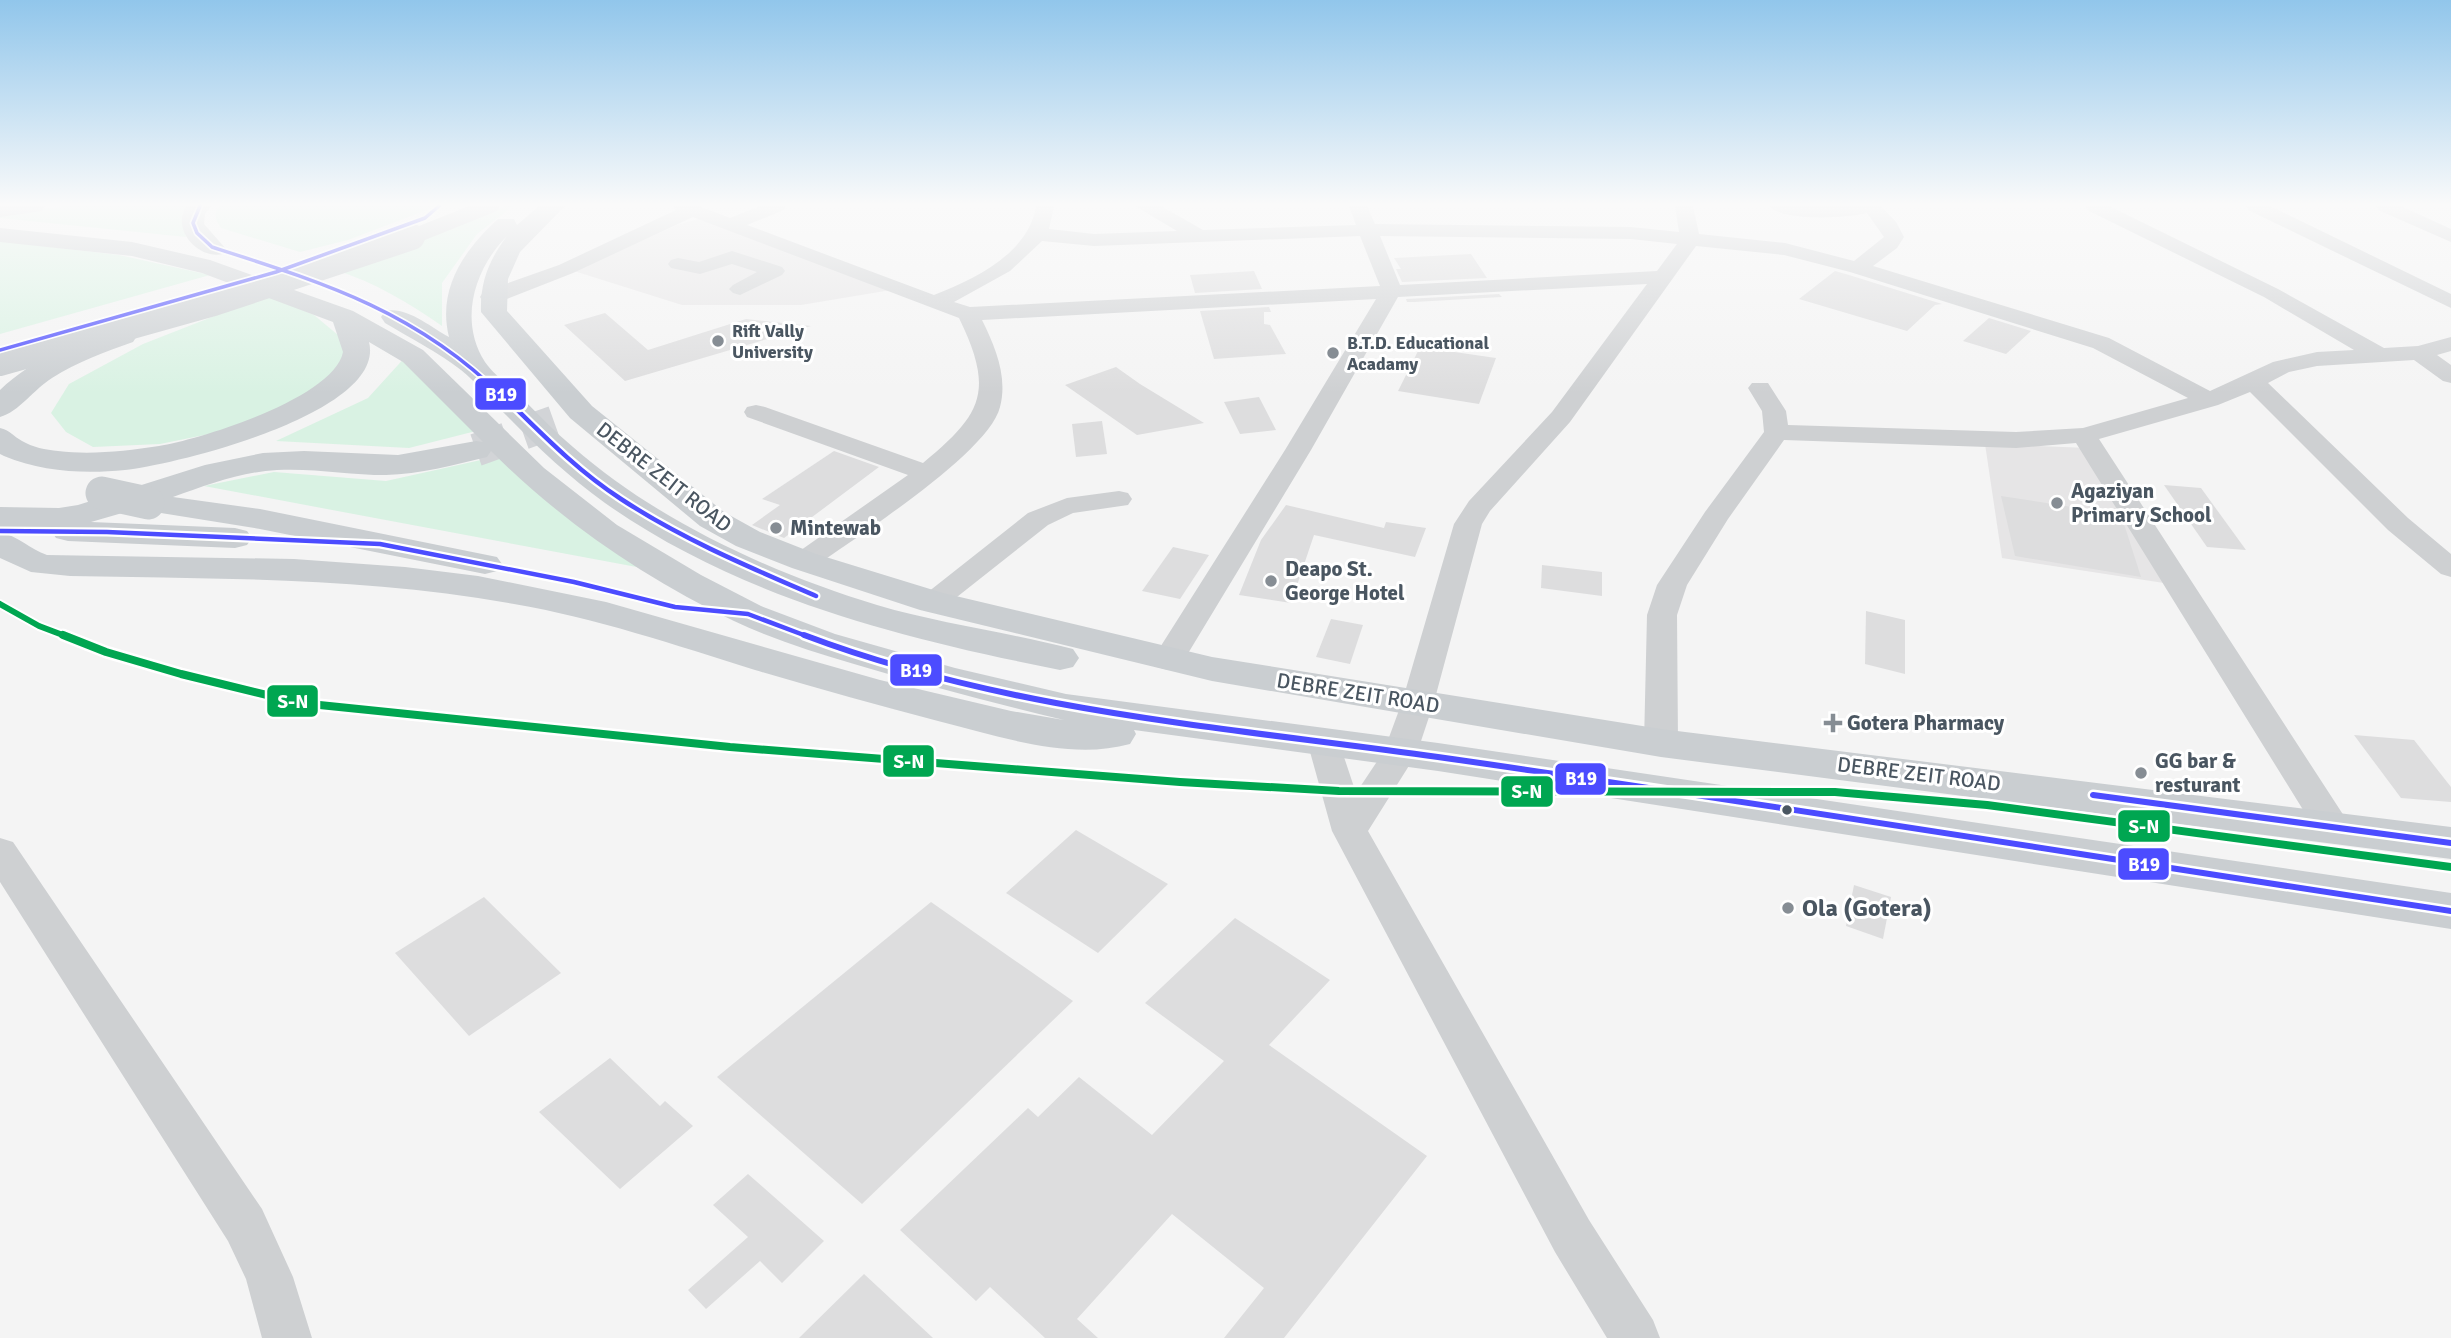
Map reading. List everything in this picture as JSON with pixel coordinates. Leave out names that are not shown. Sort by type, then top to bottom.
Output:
[{"type":"main road","points":[[214,268],[344,317],[414,356],[533,475],[605,532],[688,583],[748,614],[822,642],[950,680],[1066,707],[1324,741],[2451,911]]},
{"type":"main road","points":[[278,268],[324,283],[366,302],[444,346],[472,365],[562,454],[615,495],[671,532],[783,584],[864,613],[1030,652],[1125,668],[1212,670]]},
{"type":"main road","points":[[0,351],[286,268]]},
{"type":"main road","points":[[0,408],[24,383],[49,368],[88,350],[301,268]]},
{"type":"main road","points":[[470,268],[463,281],[459,318],[472,365]]},
{"type":"main road","points":[[491,297],[498,268]]},
{"type":"main road","name":"DEBRE ZEIT ROAD","points":[[491,297],[494,312],[569,417],[712,519],[748,539],[804,561],[933,601],[1212,670],[1661,743],[2331,825],[2451,843]]},
{"type":"main road","points":[[0,363],[214,303]]},
{"type":"main road","points":[[0,437],[2,442],[43,459],[72,461],[135,458],[227,439],[310,403],[332,388],[355,359],[355,342],[344,317]]},
{"type":"main road","points":[[0,517],[59,518],[78,515],[214,472],[266,461],[298,459],[398,465],[477,450]]},
{"type":"main road","points":[[0,465],[64,486],[148,503],[260,519],[561,579],[675,607],[748,614]]},
{"type":"main road","points":[[0,531],[107,532],[380,544]]},
{"type":"main road","points":[[0,542],[21,557],[43,565],[256,568],[331,572],[454,583],[552,600],[658,627],[871,691],[1047,732],[1093,736],[1202,726]]},
{"type":"street","points":[[491,297],[567,268]]},
{"type":"street","points":[[740,289],[775,271],[767,268]]},
{"type":"street","points":[[842,268],[968,314],[1662,277]]},
{"type":"street","points":[[933,303],[982,282],[1003,268]]},
{"type":"street","points":[[1384,268],[1392,290]]},
{"type":"street","points":[[1350,831],[1400,753],[1418,702],[1468,524],[1479,507],[1561,417],[1668,268]]},
{"type":"street","points":[[1858,268],[2101,344],[2209,400]]},
{"type":"street","points":[[2221,268],[2271,293],[2378,354]]},
{"type":"street","points":[[2382,268],[2451,302]]},
{"type":"street","points":[[1168,660],[1298,450],[1392,290]]},
{"type":"street","points":[[804,561],[958,447],[987,411],[989,355],[968,314]]},
{"type":"street","points":[[1777,432],[2016,440],[2084,435],[2209,400],[2281,367],[2317,359],[2419,353],[2451,344]]},
{"type":"street","points":[[2419,353],[2451,376]]},
{"type":"street","points":[[2253,382],[2398,524],[2451,569]]},
{"type":"street","points":[[1661,743],[1662,615],[1672,585],[1715,518],[1777,432],[1774,411],[1760,388]]},
{"type":"street","points":[[756,412],[926,473]]},
{"type":"street","points":[[2084,435],[2331,825]]},
{"type":"street","points":[[933,601],[1038,519],[1067,506],[1119,499]]},
{"type":"street","points":[[1324,741],[1350,831],[1572,1236],[1635,1338]]},
{"type":"street","points":[[0,852],[245,1225],[269,1277],[287,1338]]},
{"type":"shaded area","points":[[580,268],[836,268],[891,290],[801,305],[682,305],[574,271]]},
{"type":"shaded area","name":"Agaziyan Primary School","points":[[1985,444],[2088,448],[2164,583],[2002,558]]},
{"type":"green space","points":[[0,268],[180,268],[210,275],[0,334]]},
{"type":"green space","points":[[452,268],[442,283],[442,326],[391,294],[336,270]]},
{"type":"green space","points":[[268,295],[314,315],[344,340],[345,364],[316,394],[239,428],[160,444],[93,447],[66,432],[51,413],[69,384],[143,344]]},
{"type":"green space","points":[[408,354],[480,430],[409,448],[276,441],[368,398]]},
{"type":"green space","points":[[499,456],[642,568],[204,486],[274,472],[386,481]]},
{"type":"building","points":[[1481,268],[1487,278],[1402,282],[1396,269]]},
{"type":"building","points":[[1254,271],[1262,289],[1195,293],[1190,275]]},
{"type":"building","points":[[1835,271],[1942,304],[1935,305],[1907,331],[1799,299]]},
{"type":"building","points":[[1499,294],[1502,297],[1414,302],[1407,302],[1406,299]]},
{"type":"building","points":[[1269,307],[1271,312],[1264,312],[1264,324],[1270,325],[1286,354],[1214,359],[1200,311]]},
{"type":"building","name":"Rift Vally University","points":[[605,313],[648,350],[746,319],[811,326],[625,381],[564,325]]},
{"type":"building","points":[[1989,318],[2031,331],[2006,354],[1963,341]]},
{"type":"building","points":[[1420,347],[1496,358],[1479,404],[1398,391]]},
{"type":"building","points":[[1116,367],[1204,423],[1137,435],[1065,385]]},
{"type":"building","points":[[1259,397],[1276,430],[1240,434],[1224,402]]},
{"type":"building","points":[[1102,421],[1107,454],[1076,457],[1072,424]]},
{"type":"building","points":[[834,451],[879,467],[784,538],[752,525],[780,505],[762,499]]},
{"type":"building","points":[[2164,485],[2201,488],[2246,550],[2207,547]]},
{"type":"building","points":[[2001,496],[2117,514],[2125,527],[2141,577],[2015,556]]},
{"type":"building","points":[[1286,505],[1384,528],[1386,522],[1426,528],[1415,557],[1314,535],[1291,603],[1239,595],[1261,540]]},
{"type":"building","points":[[1173,547],[1209,555],[1180,599],[1142,591]]},
{"type":"building","points":[[1542,565],[1602,572],[1602,596],[1541,588]]},
{"type":"building","points":[[1866,611],[1905,620],[1905,674],[1865,664]]},
{"type":"building","points":[[1331,619],[1363,625],[1350,664],[1316,657]]},
{"type":"building","points":[[2354,735],[2414,740],[2451,787],[2451,802],[2401,798]]},
{"type":"building","points":[[1076,830],[1168,884],[1098,953],[1006,893]]},
{"type":"building","points":[[1854,885],[1891,897],[1883,939],[1846,926]]},
{"type":"building","points":[[484,897],[561,973],[469,1036],[395,953]]},
{"type":"building","points":[[931,902],[1073,1001],[862,1204],[717,1077]]},
{"type":"building","points":[[1235,918],[1330,980],[1269,1045],[1427,1156],[1284,1338],[1224,1338],[1264,1288],[1172,1214],[1077,1319],[1098,1338],[1045,1338],[990,1287],[976,1301],[900,1230],[1028,1108],[1038,1117],[1079,1077],[1152,1135],[1224,1061],[1145,1003]]},
{"type":"building","points":[[610,1058],[660,1106],[665,1101],[693,1126],[620,1189],[539,1112]]},
{"type":"building","points":[[748,1174],[824,1241],[782,1283],[760,1261],[706,1309],[688,1290],[748,1237],[713,1205]]},
{"type":"building","points":[[864,1274],[933,1338],[799,1338]]},
{"type":"tunnel","points":[[476,450],[557,421]]},
{"type":"transit line","name":"B19","points":[[278,268],[329,285],[421,330],[471,365],[562,454],[620,499],[715,553],[816,596]]},
{"type":"transit line","name":"B19","points":[[0,350],[286,268]]},
{"type":"transit line","name":"B19","points":[[0,531],[107,532],[380,544],[574,582],[675,607],[748,614],[822,642],[950,680],[1066,707],[1438,757],[2451,911]]},
{"type":"transit line","name":"S-N","points":[[0,604],[39,626],[106,652],[181,674],[300,703],[730,747],[1180,782],[1339,791],[1835,792],[1987,805],[2451,867]]},
{"type":"transit line","name":"B19","points":[[2093,795],[2451,843]]},
{"type":"place","name":"Rift Vally University","points":[[718,341]]},
{"type":"place","name":"B.T.D. Educational Acadamy","points":[[1333,353]]},
{"type":"place","name":"Agaziyan Primary School","points":[[2057,503]]},
{"type":"place","name":"Mintewab","points":[[776,528]]},
{"type":"place","name":"Deapo St. George Hotel","points":[[1271,581]]},
{"type":"place","name":"Gotera Pharmacy","points":[[1833,723]]},
{"type":"place","name":"GG bar & resturant","points":[[2141,773]]},
{"type":"place","name":"Ola (Gotera)","points":[[1788,908]]}]
